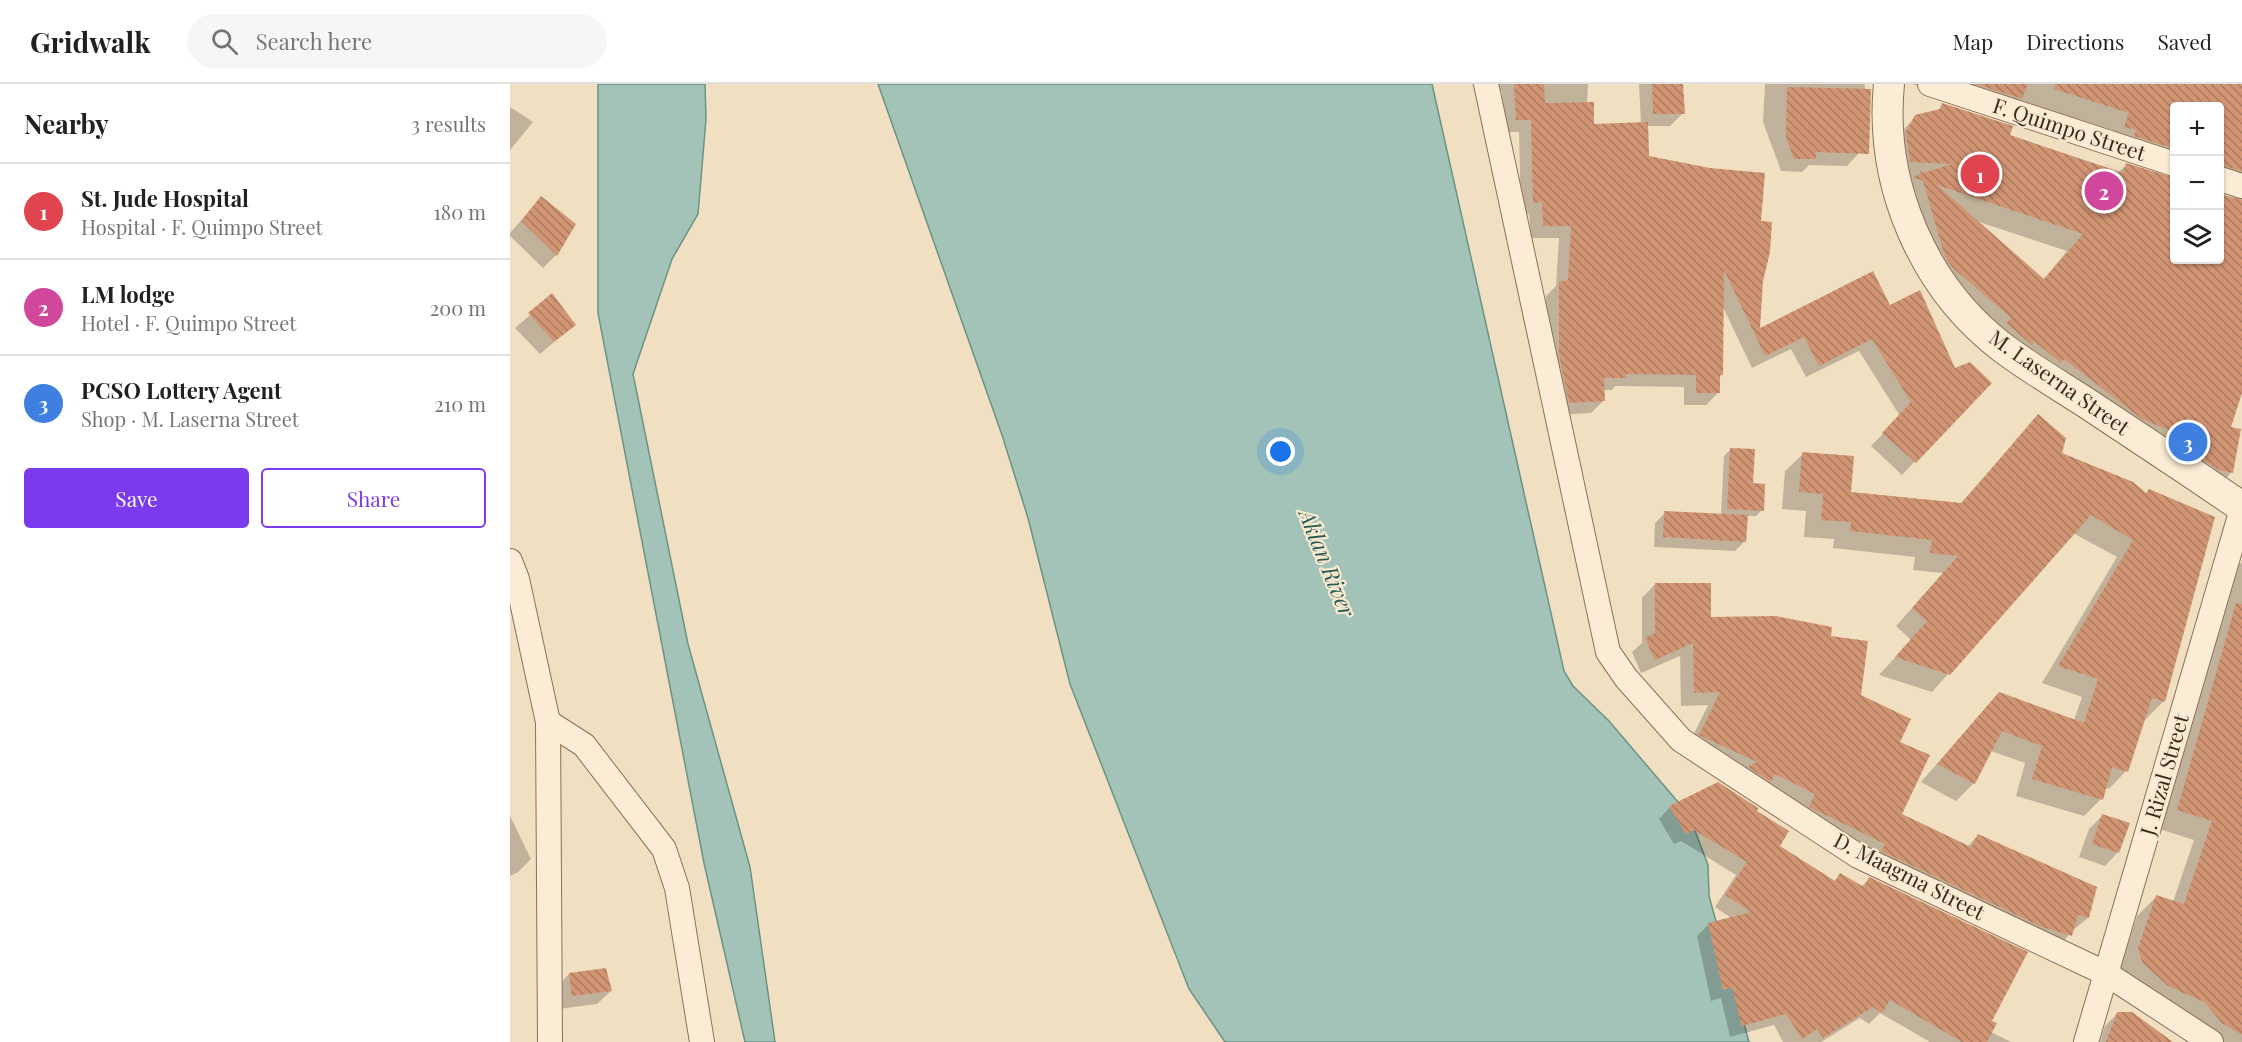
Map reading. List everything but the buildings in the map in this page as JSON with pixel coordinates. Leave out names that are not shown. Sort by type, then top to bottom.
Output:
[{"type":"street","name":"D. Maagma Street","points":[[1486,84],[1608,652],[1626,678],[1681,740],[1858,856],[2107,974],[2211,1042]]},
{"type":"street","name":"M. Laserna Street","points":[[1889,84],[1889,143],[1902,204],[1929,264],[1957,303],[2004,348],[2242,508]]},
{"type":"street","name":"F. Quimpo Street","points":[[1930,84],[2170,162]]},
{"type":"street","points":[[2224,180],[2242,186]]},
{"type":"street","name":"J. Rizal Street","points":[[2086,1042],[2242,508]]},
{"type":"street","points":[[510,561],[517,579],[548,722],[550,1042]]},
{"type":"street","points":[[548,722],[584,745],[664,849],[677,888],[702,1042]]},
{"type":"water","points":[[598,84],[705,84],[706,119],[698,214],[672,259],[633,374],[688,644],[750,867],[775,1042],[745,1042],[704,863],[598,313]]},
{"type":"water","name":"Aklan River","points":[[878,84],[1432,84],[1564,671],[1573,686],[1609,721],[1689,815],[1708,865],[1709,896],[1749,1042],[1225,1042],[1189,989],[1070,684],[1028,518],[1002,435]]},
{"type":"place","name":"St. Jude Hospital","points":[[1980,174]]},
{"type":"place","name":"LM lodge","points":[[2104,191]]},
{"type":"place","name":"PCSO Lottery Agent","points":[[2188,442]]}]
